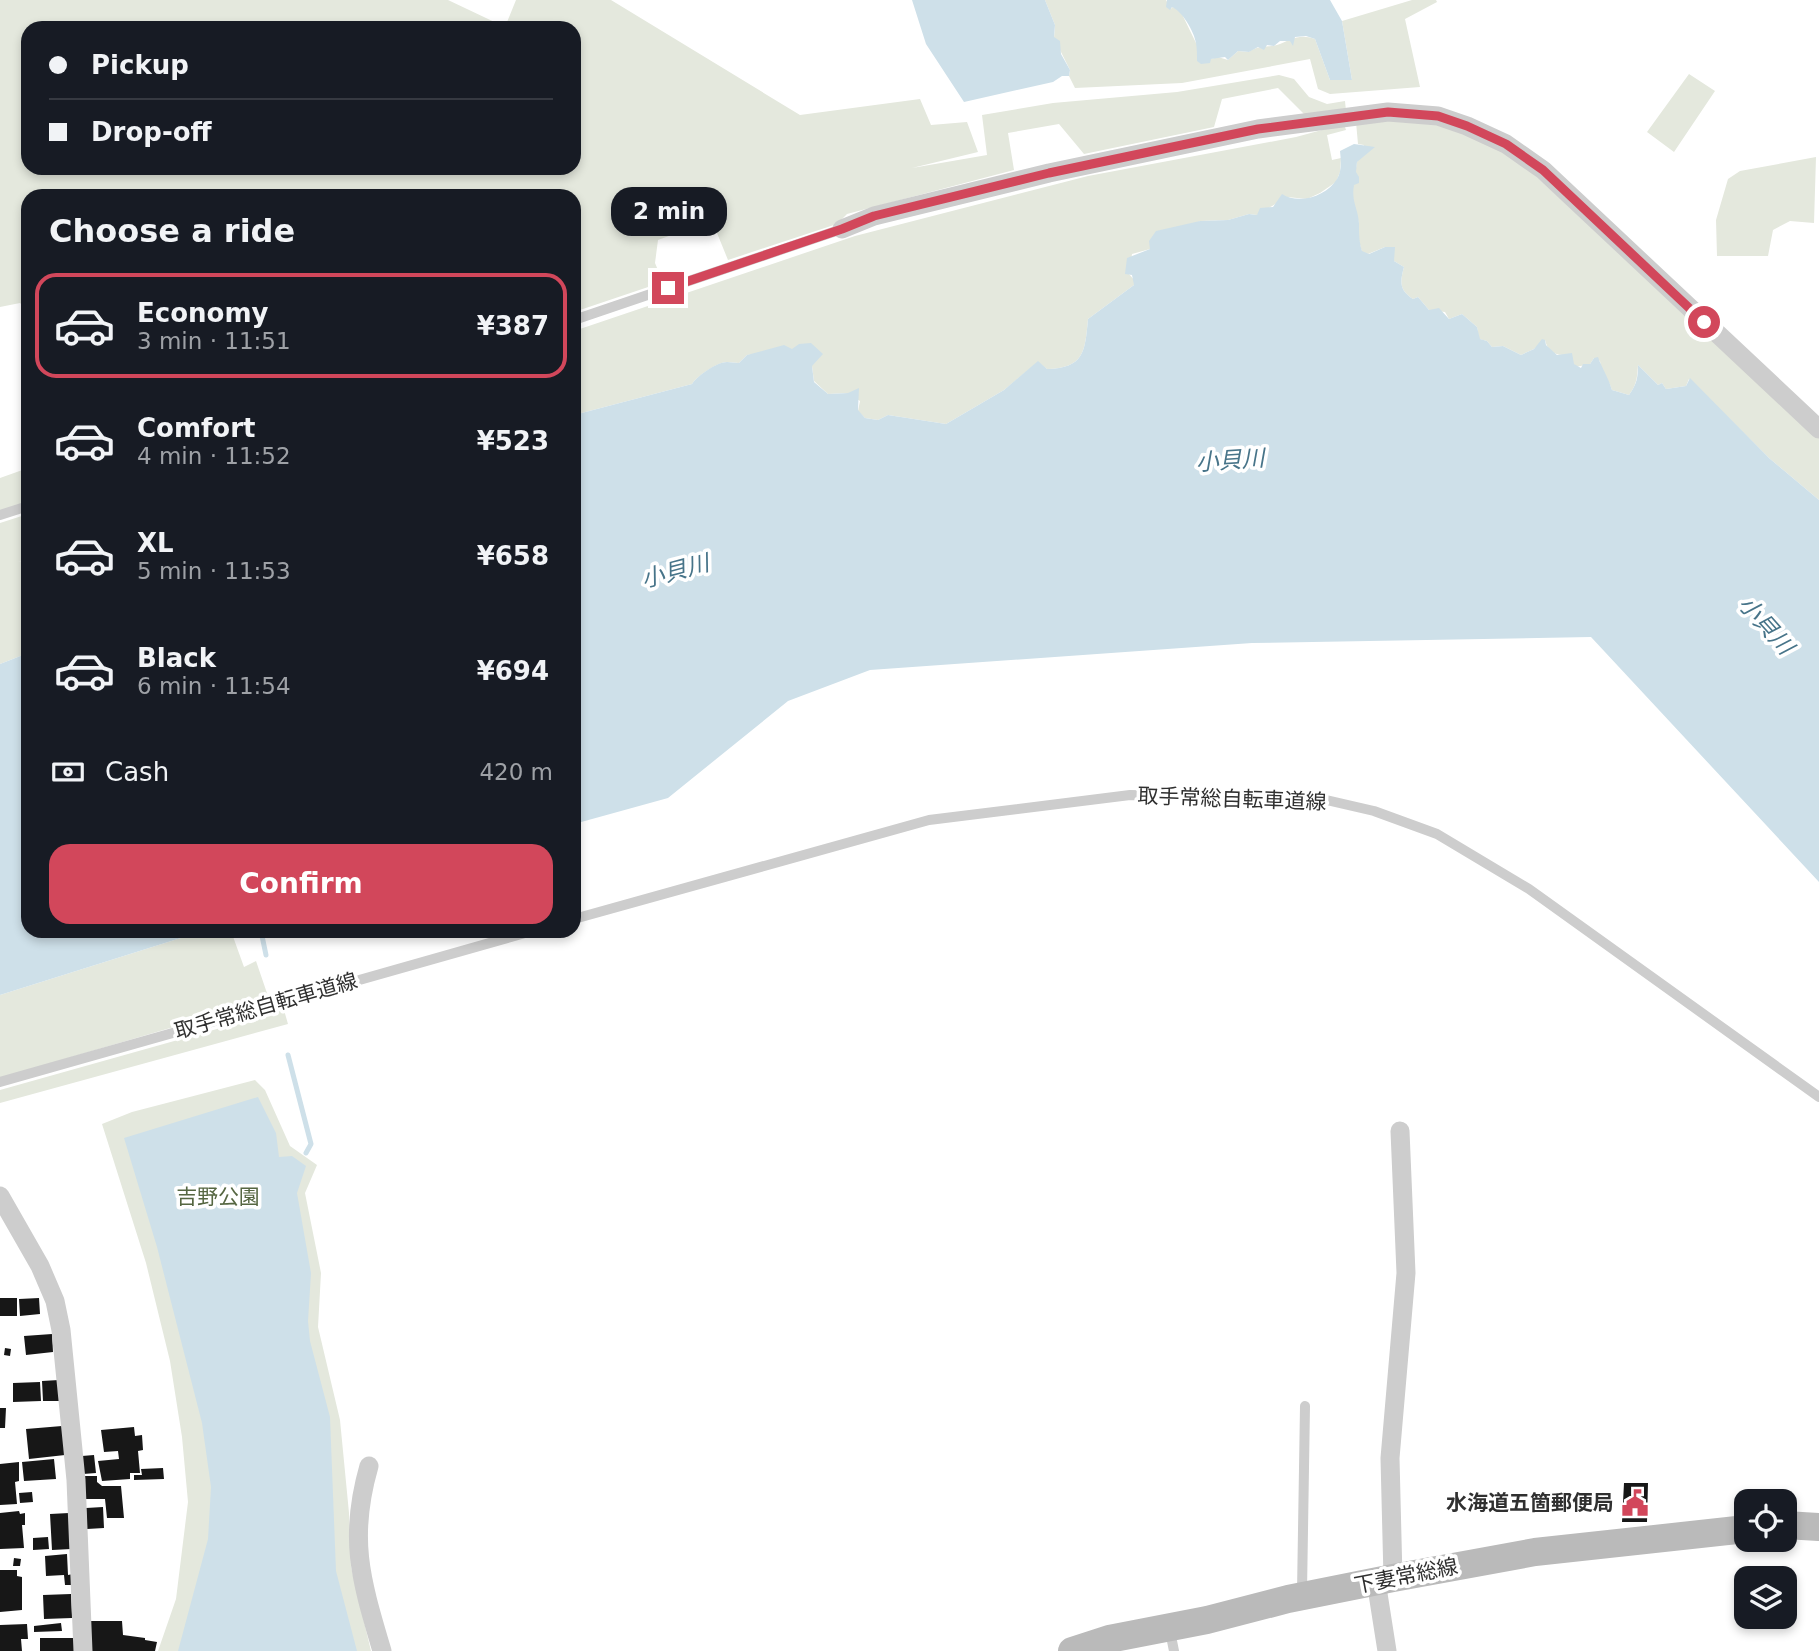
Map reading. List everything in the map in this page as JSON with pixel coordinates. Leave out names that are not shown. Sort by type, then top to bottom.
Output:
[{"type":"main road","points":[[1797,1526],[1819,1527]]},
{"type":"main road","name":"下妻常総線","points":[[1072,1651],[1109,1639],[1171,1639],[1302,1596],[1385,1579],[1535,1552],[1734,1530]]},
{"type":"street","points":[[842,229],[874,216],[1049,173],[1258,129],[1388,112],[1438,116],[1506,144],[1543,170],[1819,429]]},
{"type":"street","points":[[1387,1651],[1385,1579],[1390,1458],[1406,1273],[1400,1131]]},
{"type":"street","points":[[0,1196],[40,1266],[55,1301],[61,1329],[76,1480],[83,1651]]},
{"type":"street","points":[[369,1466],[362,1493],[357,1544],[361,1578],[382,1651]]},
{"type":"lane","points":[[581,318],[842,229]]},
{"type":"lane","points":[[0,515],[21,508]]},
{"type":"lane","name":"取手常総自転車道線","points":[[581,917],[929,820],[1130,795],[1322,799],[1374,810],[1437,834],[1529,889],[1819,1097]]},
{"type":"lane","name":"取手常総自転車道線","points":[[0,1082],[507,938]]},
{"type":"lane","points":[[1302,1596],[1305,1406]]},
{"type":"green space","points":[[0,0],[448,0],[492,21],[21,21],[21,175],[581,175],[581,21],[507,21],[516,0],[611,0],[800,115],[920,99],[931,125],[967,122],[978,152],[912,168],[987,155],[982,115],[1053,103],[1177,92],[1279,75],[1294,79],[1309,97],[1327,104],[1345,101],[1346,111],[1307,117],[1278,88],[1222,99],[1214,127],[1084,154],[1059,124],[1008,133],[1014,170],[847,214],[837,224],[728,260],[717,233],[704,223],[658,240],[655,263],[663,282],[581,310],[581,189],[21,189],[20,303],[0,307]]},
{"type":"green space","points":[[1045,0],[1166,0],[1171,9],[1180,10],[1196,43],[1211,59],[1218,57],[1228,60],[1238,51],[1249,52],[1295,38],[1309,37],[1315,39],[1330,80],[1352,80],[1342,21],[1412,0],[1437,2],[1405,19],[1420,87],[1330,94],[1318,89],[1310,59],[1182,83],[1075,88],[1069,76],[1070,70],[1054,38],[1055,25]]},
{"type":"green space","points":[[1689,74],[1715,91],[1674,152],[1647,132]]},
{"type":"green space","points":[[1394,118],[1439,125],[1489,143],[1530,171],[1819,435],[1819,500],[1769,458],[1689,379],[1686,386],[1666,389],[1662,383],[1658,385],[1638,365],[1634,388],[1629,395],[1612,390],[1600,361],[1594,358],[1590,364],[1576,367],[1565,355],[1552,352],[1545,340],[1521,355],[1503,346],[1492,347],[1487,341],[1479,339],[1477,327],[1462,314],[1449,319],[1445,312],[1429,310],[1418,297],[1413,299],[1408,296],[1402,285],[1404,267],[1394,261],[1393,253],[1385,247],[1368,254],[1362,252],[1358,237],[1359,223],[1351,198],[1357,162],[1364,145],[1358,144],[1356,122]]},
{"type":"green space","points":[[1344,124],[1346,130],[1327,135],[1332,160],[1341,158],[1336,182],[1307,199],[1287,197],[1257,215],[1200,221],[1150,249],[1132,254],[1129,274],[1135,281],[1134,285],[1088,319],[1086,341],[1075,361],[1059,368],[1047,369],[1038,362],[1004,390],[946,424],[888,415],[878,420],[865,418],[858,411],[860,401],[848,393],[828,394],[814,381],[812,366],[792,349],[747,355],[739,363],[727,362],[713,367],[692,384],[581,413],[581,329],[855,236],[1088,176],[1296,137]]},
{"type":"green space","points":[[1816,157],[1814,223],[1790,221],[1773,230],[1768,256],[1717,256],[1716,220],[1728,179],[1740,171]]},
{"type":"green space","points":[[21,470],[21,504],[0,511],[0,478]]},
{"type":"green space","points":[[21,516],[21,561],[18,562],[21,561],[21,656],[0,664],[0,523]]},
{"type":"green space","points":[[181,938],[234,938],[244,967],[256,961],[269,999],[0,1078],[0,995]]},
{"type":"green space","points":[[284,1010],[288,1024],[0,1103],[0,1090]]},
{"type":"green space","name":"吉野公園","points":[[255,1080],[265,1090],[290,1146],[317,1165],[305,1193],[321,1273],[318,1327],[340,1420],[351,1567],[371,1651],[158,1651],[176,1599],[188,1502],[182,1437],[170,1361],[146,1263],[102,1124],[132,1112]]},
{"type":"water","points":[[912,0],[1045,0],[1055,25],[1054,37],[1060,41],[1061,54],[1070,70],[1069,76],[964,102],[926,44]]},
{"type":"water","points":[[1167,0],[1330,0],[1342,21],[1352,80],[1330,80],[1315,39],[1306,36],[1295,37],[1293,46],[1290,41],[1280,41],[1274,46],[1267,45],[1264,50],[1258,47],[1249,52],[1238,51],[1228,60],[1225,57],[1211,59],[1210,63],[1201,64],[1197,61],[1195,38],[1190,27],[1176,9],[1172,7],[1170,10],[1166,7]]},
{"type":"water","name":"小貝川","points":[[1354,144],[1375,147],[1357,162],[1359,183],[1354,185],[1353,196],[1362,251],[1369,254],[1385,247],[1395,247],[1394,261],[1404,267],[1402,285],[1408,296],[1413,299],[1418,297],[1429,310],[1439,308],[1449,319],[1462,314],[1477,327],[1480,339],[1487,341],[1492,347],[1503,346],[1521,355],[1534,349],[1542,339],[1557,355],[1572,353],[1574,364],[1581,368],[1583,364],[1590,364],[1598,357],[1612,390],[1629,395],[1634,387],[1638,365],[1658,385],[1662,383],[1666,389],[1686,386],[1690,378],[1769,458],[1819,500],[1819,882],[1591,637],[1252,643],[870,670],[788,701],[668,798],[581,822],[581,413],[692,384],[713,367],[727,362],[739,363],[747,355],[784,345],[792,349],[799,344],[811,343],[823,354],[812,366],[814,382],[828,394],[848,393],[859,388],[858,410],[865,418],[878,420],[888,415],[946,424],[1004,390],[1038,361],[1047,369],[1059,368],[1075,361],[1086,341],[1088,319],[1134,285],[1132,275],[1125,274],[1127,258],[1150,249],[1149,241],[1156,231],[1200,221],[1257,215],[1260,208],[1273,207],[1282,194],[1304,199],[1320,194],[1339,176],[1340,151]]},
{"type":"water","points":[[21,656],[21,938],[181,938],[0,995],[0,664]]},
{"type":"water","name":"吉野公園","points":[[258,1097],[276,1133],[279,1157],[292,1156],[306,1166],[297,1193],[311,1273],[308,1321],[310,1341],[330,1417],[336,1571],[357,1651],[178,1651],[208,1539],[211,1487],[202,1423],[157,1247],[124,1138]]},
{"type":"building","points":[[0,1298],[17,1298],[17,1316],[0,1316]]},
{"type":"building","points":[[39,1298],[40,1314],[20,1316],[19,1299]]},
{"type":"building","points":[[52,1334],[53,1352],[26,1355],[24,1336]]},
{"type":"building","points":[[5,1348],[11,1349],[10,1356],[4,1355]]},
{"type":"building","points":[[59,1380],[59,1401],[43,1401],[42,1381]]},
{"type":"building","points":[[40,1382],[41,1401],[13,1402],[13,1383]]},
{"type":"building","points":[[0,1408],[6,1408],[5,1428],[0,1428]]},
{"type":"building","points":[[62,1426],[65,1455],[29,1459],[26,1429]]},
{"type":"building","points":[[134,1427],[135,1436],[142,1435],[143,1450],[138,1451],[140,1473],[130,1473],[130,1479],[102,1481],[98,1461],[119,1459],[118,1451],[104,1452],[101,1430]]},
{"type":"building","points":[[94,1455],[96,1473],[83,1474],[82,1456]]},
{"type":"building","points":[[54,1459],[56,1479],[24,1481],[22,1462]]},
{"type":"building","points":[[19,1462],[19,1481],[15,1482],[17,1504],[0,1505],[0,1464]]},
{"type":"building","points":[[163,1468],[164,1479],[134,1480],[134,1475],[142,1475],[141,1469]]},
{"type":"building","points":[[83,1476],[97,1476],[97,1482],[102,1486],[121,1486],[124,1518],[107,1518],[105,1499],[84,1499]]},
{"type":"building","points":[[1624,1483],[1648,1483],[1647,1522],[1622,1522]]},
{"type":"building","points":[[32,1492],[33,1502],[20,1503],[19,1493]]},
{"type":"building","points":[[103,1507],[104,1528],[87,1529],[86,1508]]},
{"type":"building","points":[[19,1511],[20,1514],[25,1513],[25,1525],[22,1525],[24,1548],[0,1549],[0,1513]]},
{"type":"building","points":[[69,1513],[71,1549],[52,1550],[50,1514]]},
{"type":"building","points":[[48,1537],[49,1549],[33,1550],[33,1538]]},
{"type":"building","points":[[67,1554],[68,1575],[73,1574],[73,1585],[65,1585],[64,1575],[46,1576],[45,1556]]},
{"type":"building","points":[[14,1558],[21,1559],[20,1566],[13,1566]]},
{"type":"building","points":[[0,1570],[17,1570],[17,1576],[22,1577],[22,1610],[0,1612]]},
{"type":"building","points":[[71,1594],[72,1618],[44,1619],[43,1595]]},
{"type":"building","points":[[89,1621],[122,1621],[123,1635],[157,1642],[155,1651],[89,1651]]},
{"type":"building","points":[[61,1623],[62,1631],[34,1632],[34,1626]]},
{"type":"building","points":[[27,1624],[28,1639],[21,1639],[22,1651],[0,1651],[0,1625]]},
{"type":"building","points":[[40,1638],[75,1638],[75,1651],[40,1651]]},
{"type":"waterway","points":[[262,938],[266,955]]},
{"type":"waterway","points":[[288,1055],[311,1144],[306,1153]]},
{"type":"place","name":"水海道五箇郵便局","points":[[1635,1503]]},
{"type":"route","points":[[668,288],[874,216],[1049,173],[1258,129],[1388,112],[1438,116],[1506,144],[1543,170],[1704,322]]}]
